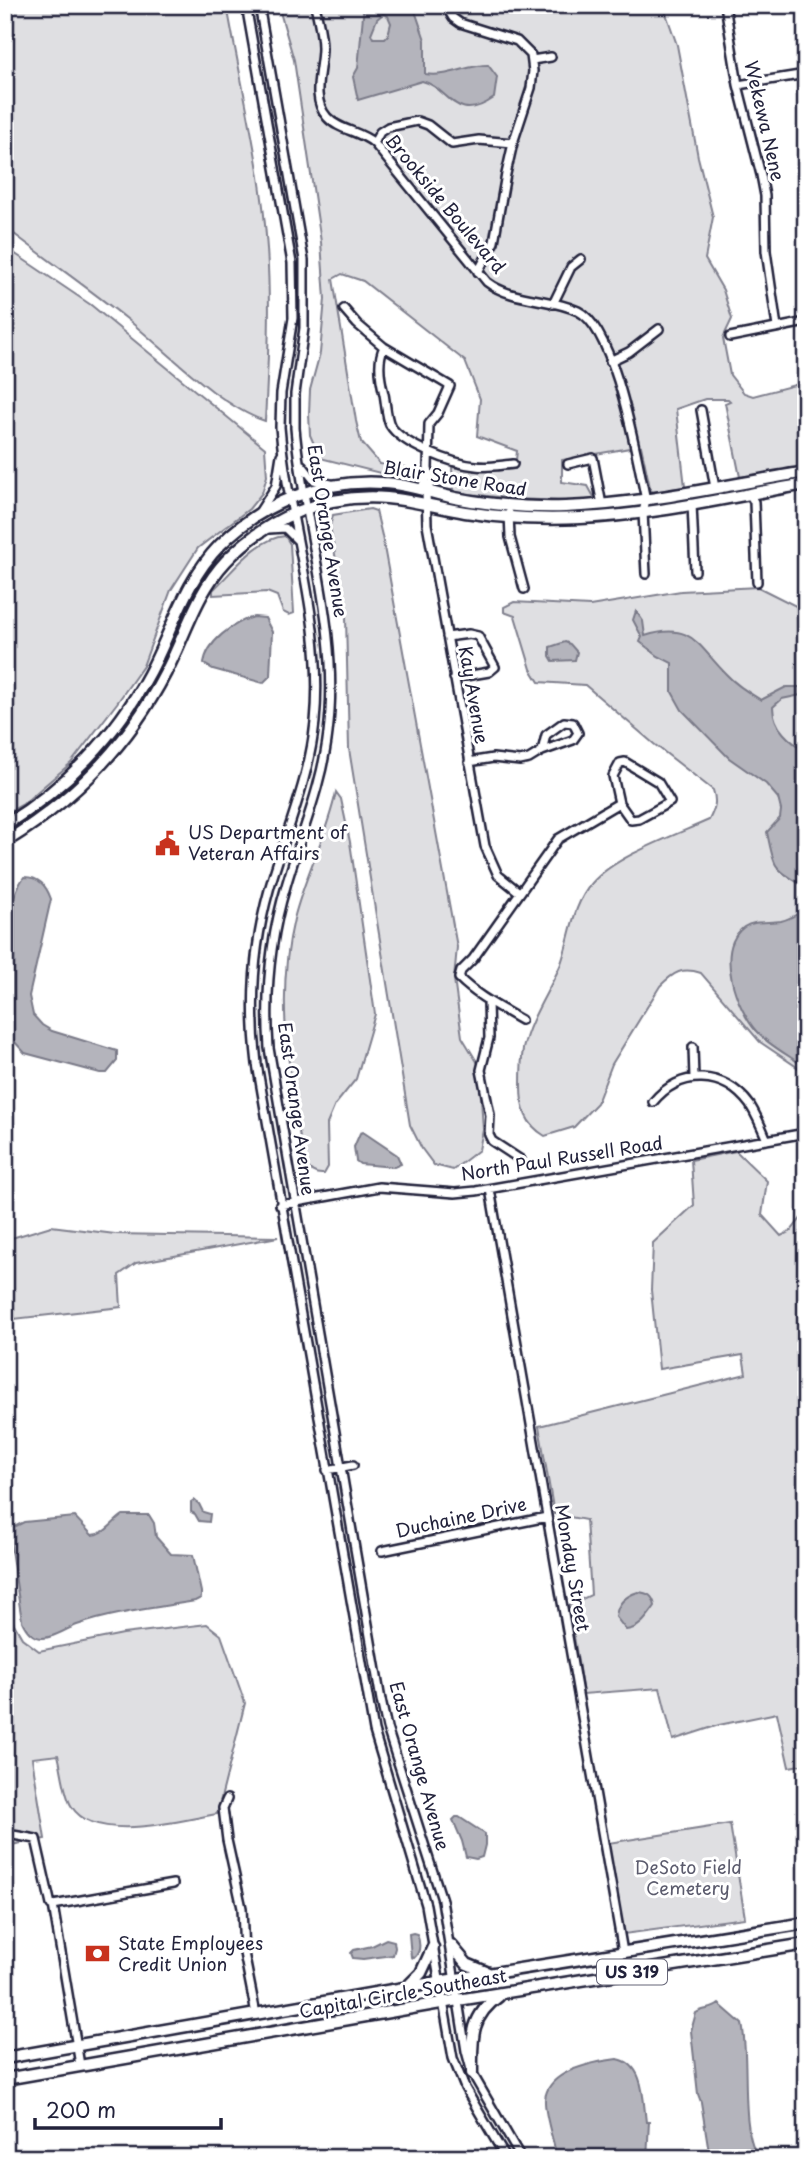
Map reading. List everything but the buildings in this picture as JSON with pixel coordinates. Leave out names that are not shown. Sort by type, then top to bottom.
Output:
[{"type":"main road","name":"Blair Stone Road","points":[[5,825],[53,791],[108,735],[149,673],[194,578],[221,544],[256,516],[291,498],[342,484],[384,482],[484,503],[552,507],[602,505],[806,472]]},
{"type":"main road","name":"Blair Stone Road","points":[[5,842],[64,802],[98,770],[142,715],[162,681],[205,588],[225,562],[259,533],[293,513],[339,500],[364,497],[398,499],[465,512],[509,517],[584,518],[752,498],[761,491],[806,484]]},
{"type":"main road","points":[[108,735],[120,744]]},
{"type":"main road","name":"Capital Circle Southeast","points":[[5,2058],[438,1982],[806,1923]]},
{"type":"main road","name":"Capital Circle Southeast","points":[[5,2079],[458,2000],[806,1944]]},
{"type":"main road","points":[[451,1945],[467,1964],[492,1974]]},
{"type":"main road","points":[[405,1988],[421,1973],[433,1947]]},
{"type":"main road","points":[[472,2073],[472,2037],[478,2017],[489,2003],[504,1993]]},
{"type":"street","name":"East Orange Avenue","points":[[246,5],[292,263],[293,318],[281,393],[281,437],[316,655],[316,719],[304,784],[268,897],[256,954],[253,1019],[259,1084],[374,1731],[426,1905],[453,2058],[465,2088],[506,2158]]},
{"type":"street","name":"East Orange Avenue","points":[[259,5],[305,271],[304,328],[295,406],[300,462],[328,632],[331,676],[329,721],[315,798],[282,901],[269,972],[267,1028],[272,1073],[387,1728],[436,1876],[451,1945],[466,2051],[472,2073],[521,2158]]},
{"type":"street","name":"Brookside Boulevard","points":[[315,5],[322,49],[318,78],[321,108],[332,121],[365,135],[374,143],[487,282],[502,291],[577,310],[591,320],[610,361],[627,411],[646,500]]},
{"type":"street","points":[[445,5],[453,18],[460,23],[517,41],[527,49],[532,60],[531,88],[513,143],[494,242],[478,272]]},
{"type":"street","name":"Wekewa Nene","points":[[725,5],[738,85],[763,185],[766,251],[777,327]]},
{"type":"street","points":[[532,60],[551,57]]},
{"type":"street","points":[[738,85],[806,74]]},
{"type":"street","points":[[263,94],[275,92]]},
{"type":"street","points":[[374,143],[380,132],[388,127],[417,121],[428,125],[452,144],[479,140],[513,143]]},
{"type":"street","points":[[553,303],[571,267],[581,259]]},
{"type":"street","points":[[344,309],[384,347],[380,354],[380,364],[389,423],[401,437],[461,464],[477,467],[513,464]]},
{"type":"street","points":[[730,337],[806,322]]},
{"type":"street","points":[[610,361],[629,352],[659,328]]},
{"type":"street","name":"Kay Avenue","points":[[384,347],[450,386],[438,413],[429,424],[428,469],[424,485],[426,524],[488,857],[498,875],[519,892]]},
{"type":"street","points":[[701,410],[715,488]]},
{"type":"street","points":[[256,516],[276,486],[280,473],[281,437]]},
{"type":"street","points":[[568,464],[593,458],[602,505]]},
{"type":"street","points":[[300,462],[307,474],[318,482],[342,484]]},
{"type":"street","points":[[752,498],[757,582]]},
{"type":"street","points":[[646,500],[643,512],[646,573]]},
{"type":"street","points":[[692,504],[695,571]]},
{"type":"street","points":[[510,505],[510,537],[524,589]]},
{"type":"street","points":[[259,533],[276,527],[285,528],[299,545]]},
{"type":"street","points":[[447,637],[470,634],[478,636],[495,667],[489,672],[454,678]]},
{"type":"street","points":[[470,762],[493,758],[520,761],[534,758],[542,751],[573,740],[578,733],[573,723],[564,722],[545,735],[542,751]]},
{"type":"street","points":[[625,762],[658,782],[670,802],[639,820],[631,820],[619,803],[613,776],[620,763],[625,762]]},
{"type":"street","points":[[521,1020],[488,1002],[459,978],[461,971],[473,959],[558,839],[619,803]]},
{"type":"street","points":[[268,897],[282,901]]},
{"type":"street","points":[[488,1002],[489,1038],[481,1070],[490,1115],[489,1135],[492,1141],[521,1160]]},
{"type":"street","points":[[693,1047],[694,1078]]},
{"type":"street","points":[[653,1102],[669,1085],[694,1078],[718,1082],[743,1097],[755,1113],[767,1140]]},
{"type":"street","name":"North Paul Russell Road","points":[[280,1205],[379,1187],[455,1193],[490,1189],[806,1133]]},
{"type":"street","name":"Monday Street","points":[[490,1189],[623,1952]]},
{"type":"street","points":[[327,1470],[353,1465]]},
{"type":"street","name":"Duchaine Drive","points":[[382,1550],[547,1517]]},
{"type":"street","points":[[228,1799],[223,1808],[227,1840],[242,1908],[244,1953],[256,2014]]},
{"type":"street","points":[[13,1835],[36,1839],[52,1905],[80,2065]]},
{"type":"street","points":[[52,1905],[173,1884]]},
{"type":"green space","points":[[5,5],[227,5],[256,157],[264,218],[269,313],[265,421],[247,414],[211,390],[127,319],[5,227]]},
{"type":"green space","points":[[278,5],[663,5],[677,45],[698,157],[713,217],[705,259],[723,290],[732,319],[723,338],[730,375],[744,393],[753,396],[806,382],[806,467],[740,477],[725,403],[730,401],[705,399],[676,409],[685,487],[651,492],[641,446],[562,460],[562,482],[588,486],[594,497],[592,502],[514,499],[453,492],[452,467],[476,471],[515,469],[517,451],[477,436],[480,399],[465,361],[363,281],[342,274],[333,279],[361,442],[380,464],[405,467],[414,472],[415,478],[412,481],[320,458],[310,435],[309,414],[310,390],[320,353],[325,299],[321,242],[294,60]]},
{"type":"green space","points":[[5,247],[91,305],[265,448],[267,476],[262,493],[249,509],[198,548],[171,590],[143,666],[71,763],[23,804],[5,814]]},
{"type":"green space","points":[[370,509],[376,511],[382,536],[457,947],[454,979],[462,1037],[479,1065],[483,1130],[479,1150],[453,1170],[434,1165],[410,1125],[349,749],[346,617],[330,526],[333,515]]},
{"type":"green space","points":[[285,536],[290,544],[294,613],[289,615],[283,612],[277,596],[267,592],[213,595],[213,590],[255,549],[275,538]]},
{"type":"green space","points":[[758,587],[806,611],[806,1073],[760,1042],[701,973],[683,971],[674,974],[660,986],[612,1064],[597,1103],[574,1127],[545,1136],[529,1121],[523,1108],[523,1049],[534,1017],[560,966],[572,923],[585,892],[602,873],[630,855],[709,820],[715,798],[713,790],[585,685],[539,682],[531,669],[515,616],[504,612],[504,607],[514,602],[590,606],[681,591]]},
{"type":"green space","points":[[336,792],[341,799],[350,842],[375,1014],[356,1079],[335,1105],[327,1124],[328,1167],[324,1174],[318,1174],[312,1172],[304,1163],[287,1041],[285,980],[294,919]]},
{"type":"green space","points":[[736,1151],[767,1181],[762,1215],[781,1236],[791,1231],[806,1212],[806,1764],[789,1767],[777,1713],[719,1725],[673,1740],[660,1688],[583,1694],[569,1605],[591,1595],[586,1520],[554,1514],[539,1426],[746,1374],[743,1355],[659,1369],[651,1290],[653,1243],[694,1205],[691,1160]]},
{"type":"green space","points":[[51,1226],[115,1234],[278,1237],[136,1263],[119,1275],[121,1307],[5,1320],[5,1240]]},
{"type":"green space","points":[[5,1608],[22,1638],[39,1651],[123,1634],[207,1624],[221,1635],[245,1703],[217,1814],[140,1827],[99,1825],[83,1818],[69,1802],[58,1755],[32,1758],[45,1839],[5,1846]]},
{"type":"green space","name":"DeSoto Field Cemetery","points":[[730,1824],[745,1918],[624,1934],[608,1843]]},
{"type":"shaded area","points":[[364,5],[413,5],[425,40],[425,74],[441,74],[488,65],[497,77],[494,98],[481,106],[470,108],[461,107],[422,81],[358,100],[353,77],[358,68]],"holes":[[[383,14],[388,16],[391,23],[388,35],[385,38],[373,38],[371,34],[377,19]]]},
{"type":"shaded area","points":[[636,611],[643,621],[645,636],[673,632],[692,638],[734,681],[761,700],[786,687],[802,687],[806,674],[806,694],[782,699],[773,707],[779,728],[806,752],[806,888],[781,871],[772,855],[767,832],[780,818],[778,798],[766,784],[729,758],[682,710],[672,692],[672,663],[640,642],[642,637],[633,620]]},
{"type":"shaded area","points":[[254,617],[265,618],[272,632],[270,676],[263,683],[204,664],[210,648],[222,634],[238,623]]},
{"type":"shaded area","points":[[565,642],[577,652],[575,660],[553,661],[550,647]]},
{"type":"shaded area","points":[[24,877],[34,878],[41,883],[51,899],[29,996],[33,1015],[52,1031],[117,1051],[117,1061],[107,1073],[25,1053],[11,1038],[5,1025],[7,928],[16,891]]},
{"type":"shaded area","points":[[806,909],[805,1067],[756,1031],[736,994],[730,964],[735,937],[744,927],[784,920]]},
{"type":"shaded area","points":[[363,1132],[397,1155],[401,1164],[394,1167],[360,1164],[356,1161],[354,1147]]},
{"type":"shaded area","points":[[194,1500],[203,1512],[210,1514],[209,1522],[199,1521],[191,1512],[191,1502]]},
{"type":"shaded area","points":[[123,1515],[149,1515],[154,1523],[156,1537],[171,1554],[193,1555],[201,1598],[106,1617],[77,1625],[50,1637],[32,1635],[22,1621],[8,1530],[24,1522],[75,1517],[92,1535],[106,1530]]},
{"type":"shaded area","points":[[638,1592],[650,1595],[655,1606],[639,1625],[626,1630],[616,1617],[618,1608],[626,1598]]},
{"type":"shaded area","points":[[456,1817],[485,1834],[482,1857],[466,1857],[453,1820]]},
{"type":"shaded area","points":[[409,1934],[417,1934],[419,1944],[414,1958],[411,1957]]},
{"type":"shaded area","points":[[386,1939],[394,1941],[393,1955],[353,1958],[351,1953],[354,1950]]},
{"type":"shaded area","points":[[719,2004],[742,2024],[749,2131],[759,2158],[710,2158],[698,2094],[691,2031],[696,2013]]},
{"type":"shaded area","points":[[617,2059],[633,2068],[641,2084],[646,2122],[649,2122],[647,2158],[557,2158],[546,2113],[545,2099],[548,2089],[563,2074],[574,2069]]},
{"type":"place","name":"US Department of Veteran Affairs","points":[[168,843]]},
{"type":"place","name":"State Employees Credit Union","points":[[98,1954]]}]
